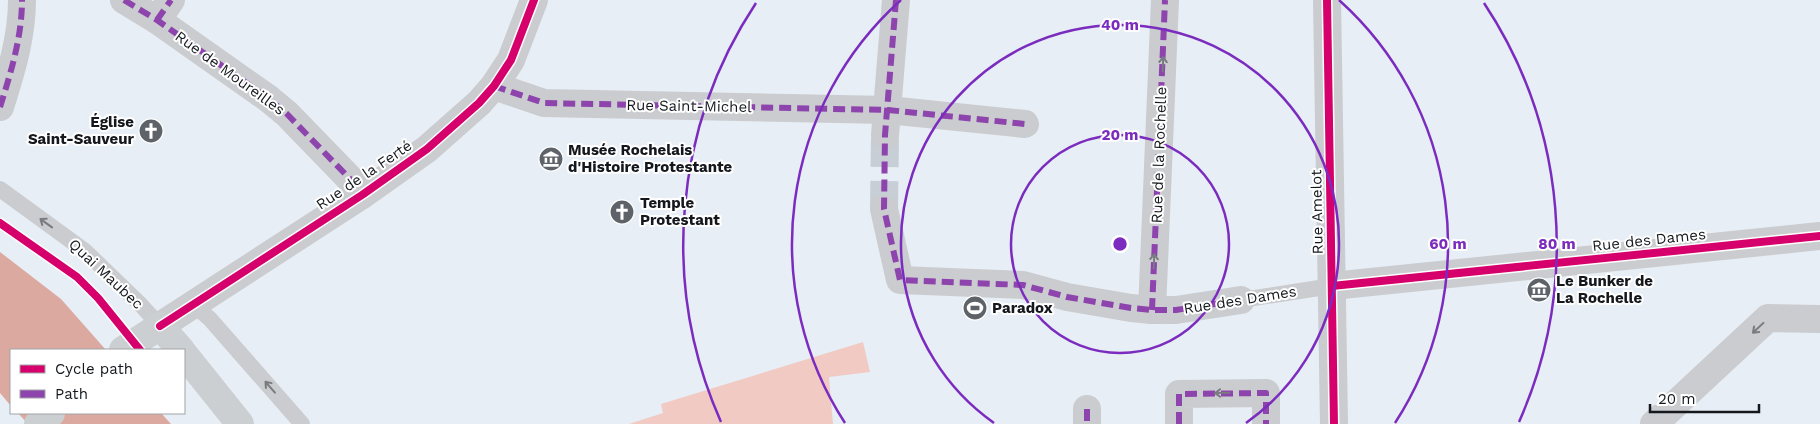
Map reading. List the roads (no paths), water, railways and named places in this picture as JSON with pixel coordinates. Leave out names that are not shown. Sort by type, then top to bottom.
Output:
[{"type":"main road","points":[[125,349],[160,326]]},
{"type":"main road","name":"Quai Maubec","points":[[160,326],[180,349]]},
{"type":"main road","points":[[185,355],[240,424]]},
{"type":"main road","points":[[38,424],[50,414]]},
{"type":"street","points":[[0,107],[15,57],[22,13],[22,0]]},
{"type":"street","name":"Rue de Moureilles","points":[[124,0],[164,10],[286,114],[352,181],[362,194]]},
{"type":"street","name":"Rue de la Ferté","points":[[160,326],[428,149],[479,103],[494,86],[511,60],[534,0]]},
{"type":"street","points":[[887,123],[896,0]]},
{"type":"street","name":"Rue de la Rochelle","points":[[1152,310],[1165,0]]},
{"type":"street","name":"Rue Amelot","points":[[1327,0],[1334,424]]},
{"type":"street","name":"Rue Saint-Michel","points":[[494,86],[544,103],[887,123],[1025,124]]},
{"type":"street","name":"Rue des Dames","points":[[884,209],[900,280],[1023,285],[1067,297],[1152,310],[1176,310],[1241,300]]},
{"type":"street","name":"Rue des Dames","points":[[1332,286],[1820,236]]},
{"type":"street","points":[[1654,424],[1768,318],[1820,319]]},
{"type":"street","points":[[1179,424],[1179,394],[1266,393],[1266,424]]},
{"type":"lane","name":"Quai Maubec","points":[[0,189],[85,251],[160,326]]},
{"type":"lane","name":"Rue des Dames","points":[[1241,300],[1332,286]]},
{"type":"lane","points":[[193,304],[210,319],[302,424]]},
{"type":"tunnel","points":[[884,209],[885,135]]},
{"type":"place","name":"Église Saint-Sauveur","points":[[151,131]]},
{"type":"place","name":"Musée Rochelais d'Histoire Protestante","points":[[551,159]]},
{"type":"place","name":"Temple Protestant","points":[[622,212]]},
{"type":"place","name":"Le Bunker de La Rochelle","points":[[1539,290]]},
{"type":"place","name":"Paradox","points":[[975,308]]}]
